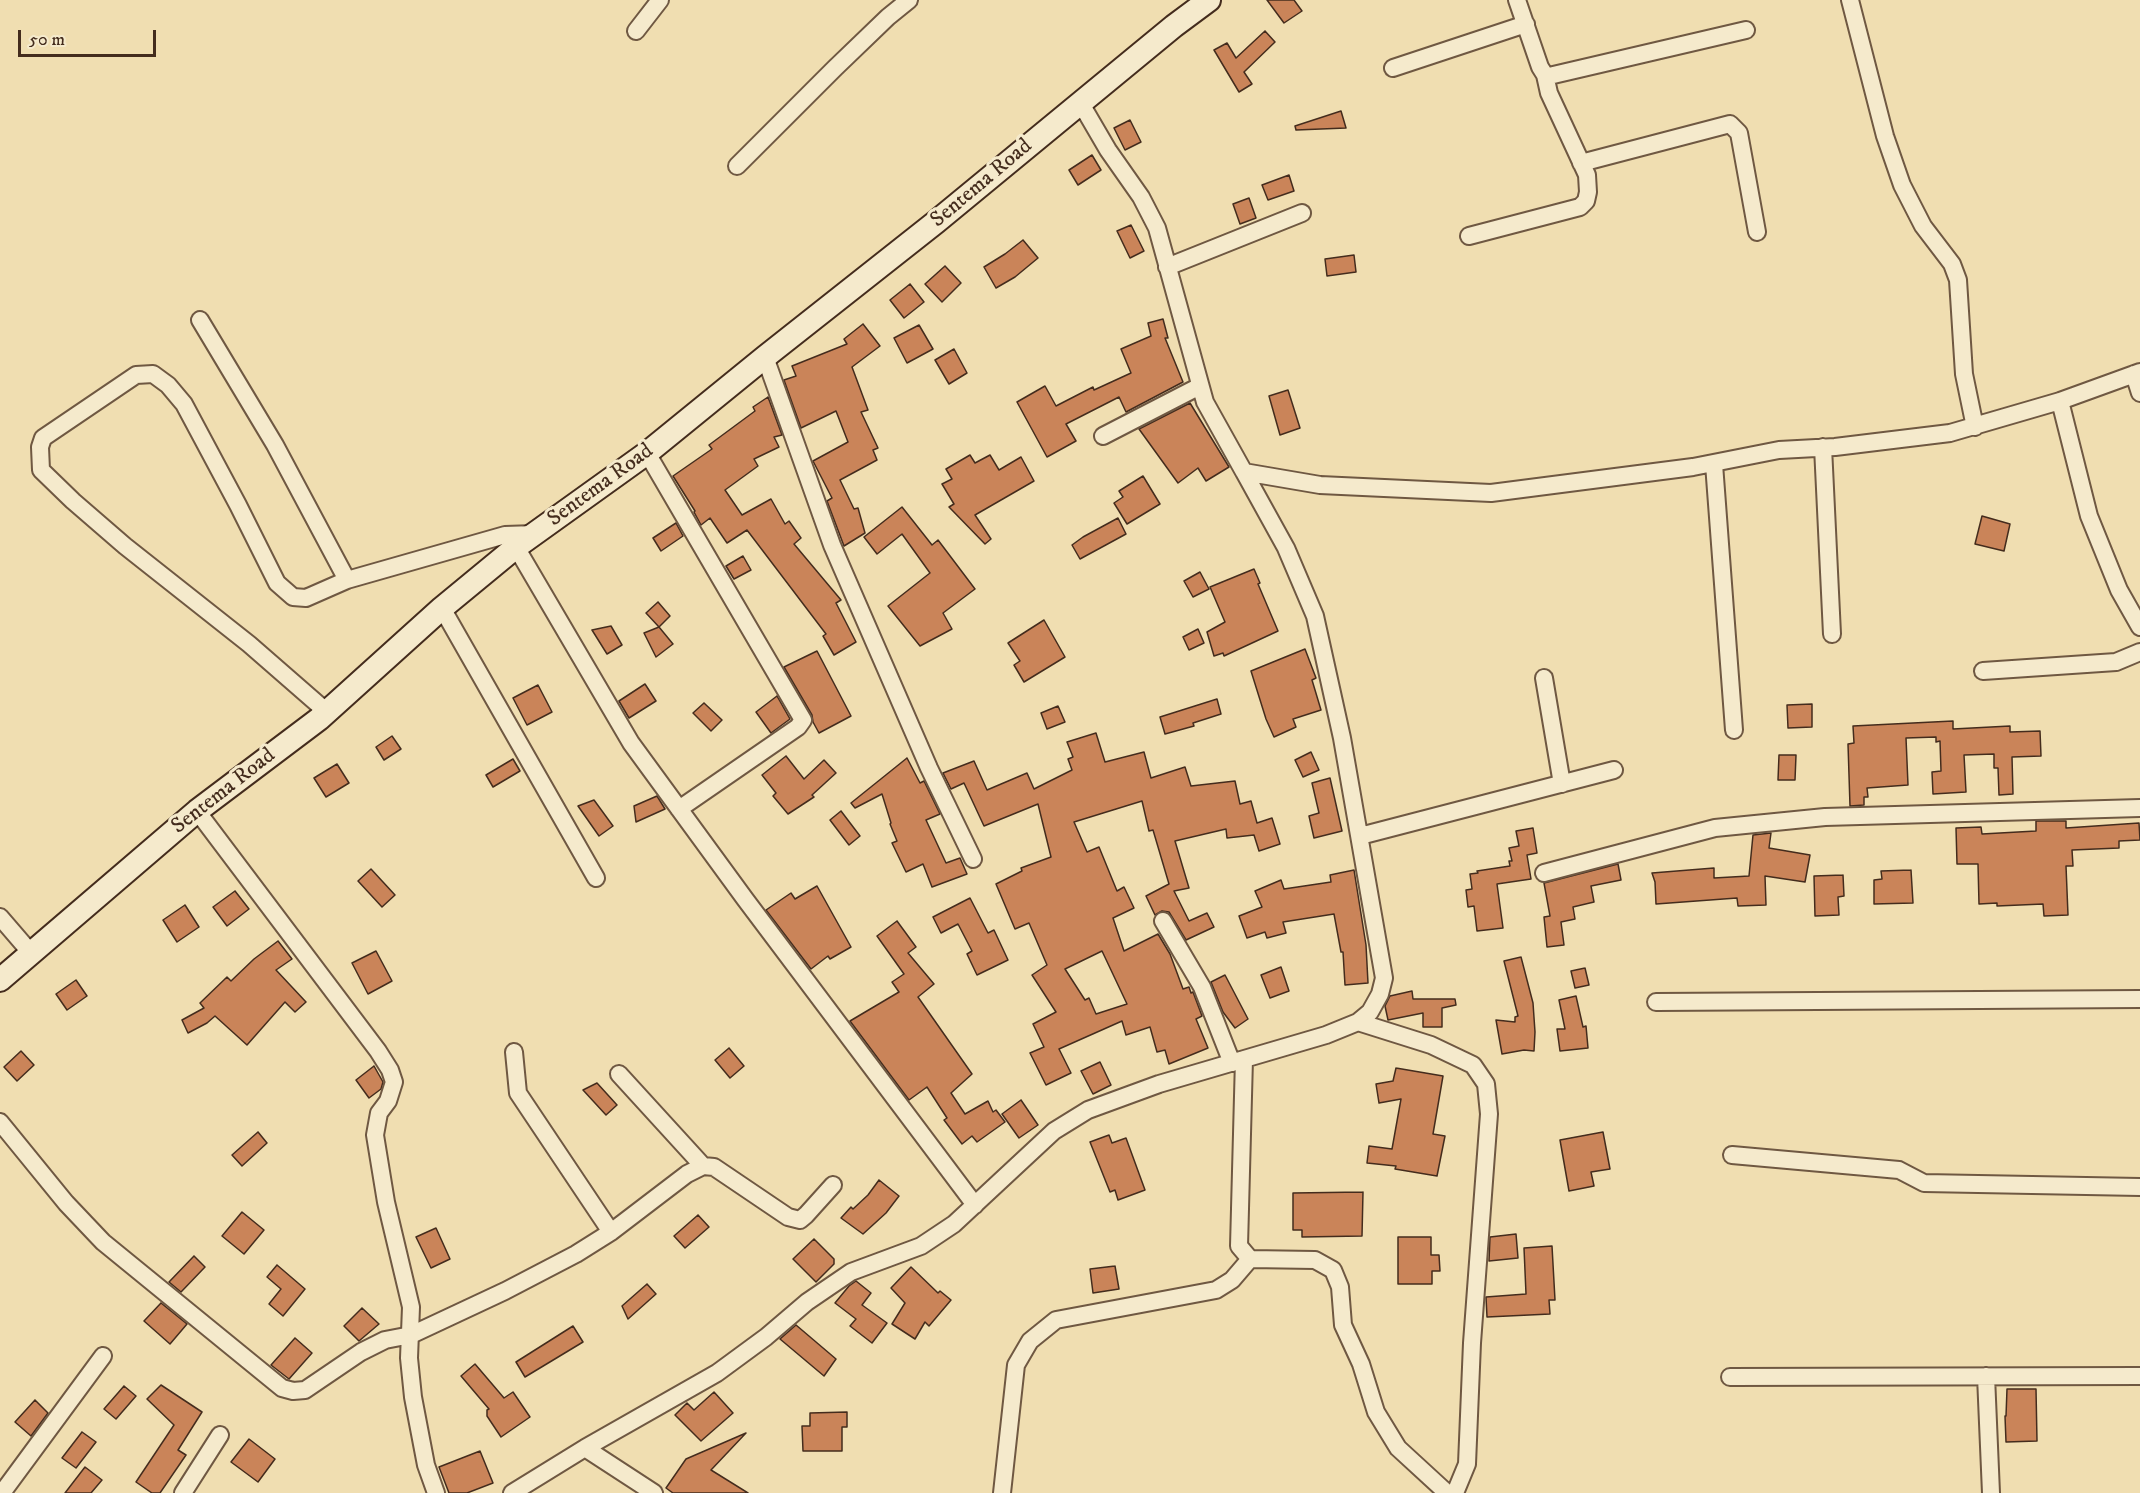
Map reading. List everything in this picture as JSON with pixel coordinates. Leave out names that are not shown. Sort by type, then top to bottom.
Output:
[{"type":"main road","name":"Sentema Road","points":[[0,980],[197,811],[327,712],[442,608],[516,546],[647,453],[1209,0]]},
{"type":"street","points":[[636,31],[660,0]]},
{"type":"street","points":[[737,166],[842,60],[888,16],[909,0]]},
{"type":"street","points":[[1469,236],[1580,207],[1587,201],[1587,175],[1549,93],[1519,0]]},
{"type":"street","points":[[1850,0],[1885,136],[1902,185],[1923,226],[1952,264],[1958,280],[1964,374],[1975,427]]},
{"type":"street","points":[[1393,68],[1526,24]]},
{"type":"street","points":[[1545,75],[1554,75],[1746,30]]},
{"type":"street","points":[[512,1493],[585,1448],[717,1373],[807,1302],[851,1272],[921,1246],[954,1224],[1054,1131],[1088,1110],[1159,1084],[1326,1035],[1358,1022],[1370,1012],[1380,994],[1384,978],[1360,836],[1342,738],[1315,616],[1286,548],[1205,402],[1157,228],[1141,197],[1108,150],[1080,102]]},
{"type":"street","points":[[1581,163],[1730,124],[1739,133],[1757,232]]},
{"type":"street","points":[[1167,267],[1302,213]]},
{"type":"street","points":[[200,320],[275,445],[347,580]]},
{"type":"street","points":[[765,357],[832,545],[929,768],[973,860]]},
{"type":"street","points":[[1244,472],[1320,485],[1491,493],[1714,464],[1779,450],[1950,433],[2060,401],[2137,373],[2140,393]]},
{"type":"street","points":[[327,712],[249,644],[125,546],[73,501],[41,470],[40,447],[43,438],[136,375],[153,374],[168,385],[183,404],[277,583],[293,597],[306,598],[347,580],[505,535],[536,534]]},
{"type":"street","points":[[1103,436],[1200,386]]},
{"type":"street","points":[[2060,401],[2089,516],[2119,590],[2140,627]]},
{"type":"street","points":[[1823,447],[1832,634]]},
{"type":"street","points":[[647,453],[803,720],[798,727],[679,809]]},
{"type":"street","points":[[1714,464],[1734,730]]},
{"type":"street","points":[[516,546],[631,742],[975,1205]]},
{"type":"street","points":[[442,608],[596,878]]},
{"type":"street","points":[[1983,671],[2116,662],[2140,652]]},
{"type":"street","points":[[1544,678],[1562,784]]},
{"type":"street","points":[[1360,836],[1614,770]]},
{"type":"street","points":[[1544,873],[1714,828],[1825,817],[2140,808]]},
{"type":"street","points":[[197,811],[390,1070],[394,1082],[388,1101],[379,1113],[375,1135],[386,1202],[411,1307],[410,1358],[413,1397],[426,1465],[436,1493]]},
{"type":"street","points":[[0,917],[31,953]]},
{"type":"street","points":[[1162,921],[1202,987],[1238,1061],[1239,1246],[1250,1259],[1315,1260],[1333,1270],[1340,1287],[1343,1325],[1361,1364],[1376,1412],[1398,1448],[1447,1493]]},
{"type":"street","points":[[1656,1002],[2140,999]]},
{"type":"street","points":[[1358,1022],[1431,1045],[1463,1060],[1473,1065],[1486,1084],[1489,1114],[1472,1343],[1467,1464],[1455,1493]]},
{"type":"street","points":[[514,1052],[518,1093],[611,1232]]},
{"type":"street","points":[[619,1074],[703,1166]]},
{"type":"street","points":[[0,1122],[66,1203],[103,1242],[282,1388],[293,1391],[305,1390],[361,1352],[385,1340],[411,1335],[566,1260],[611,1232],[687,1174],[703,1166],[714,1167],[788,1217],[800,1220],[833,1185]]},
{"type":"street","points":[[1732,1155],[1899,1170],[1924,1183],[2140,1187]]},
{"type":"street","points":[[1002,1493],[1016,1365],[1030,1341],[1056,1320],[1216,1290],[1232,1280],[1250,1259]]},
{"type":"street","points":[[2,1493],[102,1356]]},
{"type":"street","points":[[1986,1376],[1991,1493]]},
{"type":"street","points":[[1730,1377],[2140,1376]]},
{"type":"street","points":[[183,1493],[220,1435]]},
{"type":"street","points":[[585,1448],[649,1492]]},
{"type":"building","points":[[1267,0],[1294,0],[1302,11],[1284,23]]},
{"type":"building","points":[[1265,31],[1275,42],[1244,72],[1252,84],[1239,92],[1214,50],[1227,43],[1236,58]]},
{"type":"building","points":[[1341,111],[1346,128],[1296,130],[1295,126]]},
{"type":"building","points":[[1130,120],[1141,142],[1125,150],[1114,128]]},
{"type":"building","points":[[1092,155],[1101,170],[1078,185],[1069,170]]},
{"type":"building","points":[[1289,175],[1294,191],[1268,200],[1262,185]]},
{"type":"building","points":[[1249,198],[1256,218],[1240,224],[1233,204]]},
{"type":"building","points":[[1131,225],[1144,251],[1130,258],[1117,231]]},
{"type":"building","points":[[1023,240],[1038,258],[1015,277],[996,288],[984,267]]},
{"type":"building","points":[[1354,255],[1356,272],[1327,276],[1325,259]]},
{"type":"building","points":[[945,266],[961,283],[942,302],[925,284]]},
{"type":"building","points":[[910,284],[924,302],[904,318],[890,300]]},
{"type":"building","points":[[1163,319],[1168,338],[1165,338],[1183,382],[1126,412],[1119,397],[1066,424],[1076,441],[1047,457],[1017,402],[1045,386],[1056,406],[1093,387],[1094,390],[1131,373],[1121,349],[1151,336],[1148,323]]},
{"type":"building","points":[[863,324],[880,346],[852,367],[868,410],[861,412],[878,448],[873,450],[877,460],[840,480],[854,509],[858,508],[865,533],[844,546],[827,501],[832,498],[813,461],[848,442],[836,411],[801,428],[784,380],[796,376],[792,366],[847,344],[844,339]]},
{"type":"building","points":[[919,325],[933,349],[907,363],[894,338]]},
{"type":"building","points":[[954,349],[967,373],[949,384],[935,360]]},
{"type":"building","points":[[1288,390],[1300,428],[1280,435],[1269,396]]},
{"type":"building","points":[[768,397],[782,435],[774,437],[779,447],[754,459],[758,466],[725,490],[742,515],[771,499],[785,524],[789,521],[801,538],[794,544],[841,600],[836,603],[856,642],[834,655],[823,636],[826,634],[747,530],[727,543],[710,518],[701,525],[673,476],[712,449],[709,445],[755,411],[753,407]]},
{"type":"building","points":[[1190,403],[1229,467],[1206,481],[1198,468],[1178,483],[1139,429]]},
{"type":"building","points":[[970,455],[975,463],[990,455],[999,470],[1021,457],[1034,481],[975,515],[991,539],[985,544],[949,507],[954,504],[942,484],[952,479],[946,469]]},
{"type":"building","points":[[1143,476],[1160,504],[1127,524],[1114,503],[1123,497],[1119,491]]},
{"type":"building","points":[[902,507],[932,545],[938,540],[975,589],[943,613],[952,629],[920,646],[888,606],[930,573],[902,534],[877,554],[864,537]]},
{"type":"building","points":[[1982,516],[2010,524],[2004,551],[1975,544]]},
{"type":"building","points":[[1118,518],[1126,534],[1080,559],[1072,545]]},
{"type":"building","points":[[676,523],[683,536],[661,551],[653,538]]},
{"type":"building","points":[[743,556],[751,570],[734,579],[726,566]]},
{"type":"building","points":[[1254,569],[1278,631],[1224,656],[1223,653],[1214,656],[1207,632],[1225,622],[1210,587]]},
{"type":"building","points":[[1200,572],[1209,589],[1193,597],[1184,581]]},
{"type":"building","points":[[658,602],[670,616],[659,627],[646,613]]},
{"type":"building","points":[[1044,620],[1065,657],[1024,682],[1014,665],[1020,661],[1008,643]]},
{"type":"building","points":[[611,626],[622,645],[607,654],[592,630]]},
{"type":"building","points":[[659,627],[673,644],[656,657],[644,633]]},
{"type":"building","points":[[1198,629],[1204,643],[1189,650],[1183,637]]},
{"type":"building","points":[[1305,649],[1316,678],[1312,680],[1321,710],[1293,719],[1296,727],[1274,737],[1251,671]]},
{"type":"building","points":[[817,651],[851,716],[819,733],[812,715],[784,667]]},
{"type":"building","points":[[645,684],[656,701],[629,718],[619,701]]},
{"type":"building","points":[[538,685],[552,712],[527,725],[513,698]]},
{"type":"building","points":[[777,696],[790,719],[771,733],[756,712]]},
{"type":"building","points":[[1217,699],[1221,714],[1193,723],[1194,726],[1165,734],[1160,717]]},
{"type":"building","points":[[704,703],[722,720],[711,731],[693,713]]},
{"type":"building","points":[[1812,704],[1812,727],[1788,728],[1787,705]]},
{"type":"building","points":[[1058,706],[1065,722],[1047,729],[1041,713]]},
{"type":"building","points":[[1953,721],[1953,729],[2010,726],[2010,732],[2040,731],[2041,756],[2012,757],[2013,794],[1999,795],[1998,768],[1994,768],[1994,754],[1964,755],[1966,792],[1933,794],[1932,772],[1941,771],[1940,741],[1936,742],[1936,737],[1906,738],[1908,785],[1867,788],[1868,797],[1864,797],[1864,805],[1850,806],[1848,744],[1854,743],[1853,726]]},
{"type":"building","points":[[1096,733],[1105,762],[1144,752],[1151,778],[1185,767],[1191,786],[1235,781],[1240,804],[1251,801],[1257,823],[1272,818],[1280,844],[1259,851],[1254,835],[1227,838],[1226,829],[1175,841],[1189,888],[1174,891],[1189,921],[1207,913],[1214,927],[1186,940],[1169,912],[1162,911],[1155,915],[1146,896],[1169,884],[1153,830],[1149,831],[1142,801],[1074,822],[1087,852],[1099,847],[1117,891],[1124,887],[1134,908],[1113,918],[1124,951],[1158,934],[1170,954],[1183,989],[1189,987],[1191,993],[1193,992],[1202,1016],[1196,1019],[1208,1048],[1169,1064],[1165,1050],[1157,1052],[1150,1027],[1126,1035],[1122,1021],[1059,1049],[1071,1073],[1046,1085],[1030,1053],[1044,1047],[1033,1024],[1056,1012],[1032,975],[1047,965],[1029,923],[1015,929],[996,884],[1022,871],[1021,868],[1051,857],[1038,804],[984,826],[964,783],[951,789],[943,773],[974,761],[987,790],[1027,773],[1034,789],[1072,770],[1068,759],[1073,757],[1067,742]],"holes":[[[1102,951],[1127,1004],[1096,1014],[1089,998],[1085,1000],[1065,969]]]},
{"type":"building","points":[[392,736],[401,749],[384,760],[376,747]]},
{"type":"building","points":[[1311,752],[1319,770],[1303,777],[1295,760]]},
{"type":"building","points":[[1779,755],[1796,755],[1795,780],[1778,780]]},
{"type":"building","points":[[786,756],[804,779],[824,760],[836,773],[812,795],[814,797],[788,814],[773,796],[776,793],[762,775]]},
{"type":"building","points":[[907,758],[920,783],[924,781],[940,814],[926,820],[946,863],[960,858],[967,874],[932,887],[923,864],[906,872],[892,843],[897,841],[882,794],[855,808],[851,803]]},
{"type":"building","points":[[513,759],[520,771],[493,787],[486,775]]},
{"type":"building","points":[[337,764],[349,783],[326,797],[314,778]]},
{"type":"building","points":[[1330,778],[1342,831],[1314,838],[1309,816],[1319,813],[1312,783]]},
{"type":"building","points":[[657,796],[665,809],[636,822],[634,806]]},
{"type":"building","points":[[594,800],[613,826],[599,836],[578,806]]},
{"type":"building","points":[[841,811],[860,836],[849,845],[830,820]]},
{"type":"building","points":[[2036,821],[2066,821],[2066,828],[2139,823],[2140,840],[2119,841],[2119,848],[2072,850],[2073,866],[2066,866],[2068,915],[2044,916],[2043,904],[1997,906],[1997,903],[1979,904],[1978,864],[1957,864],[1956,828],[1981,827],[1982,834],[2036,831]]},
{"type":"building","points":[[1533,828],[1537,853],[1527,855],[1531,879],[1497,884],[1503,928],[1477,931],[1474,906],[1468,907],[1466,890],[1472,889],[1470,874],[1510,866],[1509,861],[1512,861],[1509,848],[1519,846],[1516,831]]},
{"type":"building","points":[[1771,833],[1769,848],[1810,855],[1805,882],[1765,876],[1766,905],[1738,906],[1737,898],[1656,904],[1655,882],[1652,873],[1714,868],[1714,878],[1749,876],[1753,835]]},
{"type":"building","points":[[1618,864],[1621,880],[1591,886],[1594,902],[1573,907],[1575,919],[1561,922],[1564,945],[1547,947],[1544,917],[1550,916],[1544,883]]},
{"type":"building","points":[[371,869],[395,895],[382,907],[358,881]]},
{"type":"building","points":[[1354,870],[1366,945],[1368,983],[1345,985],[1343,952],[1341,952],[1334,914],[1283,922],[1286,933],[1267,938],[1265,932],[1247,938],[1239,916],[1262,907],[1255,891],[1281,880],[1284,889],[1331,882],[1330,875]]},
{"type":"building","points":[[1911,870],[1913,903],[1874,904],[1874,880],[1882,879],[1881,871]]},
{"type":"building","points":[[1843,875],[1844,896],[1838,897],[1839,915],[1815,916],[1814,876]]},
{"type":"building","points":[[817,886],[851,947],[830,959],[828,956],[811,969],[766,910],[791,893],[795,899]]},
{"type":"building","points":[[235,891],[249,909],[227,926],[213,907]]},
{"type":"building","points":[[970,898],[988,933],[994,930],[1008,960],[977,975],[967,954],[972,951],[958,924],[941,933],[933,917]]},
{"type":"building","points":[[185,905],[199,927],[177,942],[163,920]]},
{"type":"building","points":[[897,921],[916,947],[908,953],[934,984],[918,997],[972,1074],[951,1093],[965,1114],[988,1101],[993,1112],[996,1110],[1005,1122],[977,1142],[972,1136],[962,1144],[944,1120],[947,1118],[927,1087],[909,1100],[850,1021],[899,992],[892,982],[904,974],[877,936]]},
{"type":"building","points":[[278,941],[292,959],[276,970],[306,1002],[295,1012],[285,1002],[247,1045],[215,1016],[188,1033],[182,1020],[204,1008],[200,1003],[227,977],[231,981],[254,959]]},
{"type":"building","points":[[376,951],[392,981],[368,994],[352,963]]},
{"type":"building","points":[[1521,957],[1533,1003],[1534,1051],[1524,1050],[1502,1054],[1496,1020],[1515,1022],[1515,1017],[1518,1016],[1504,961]]},
{"type":"building","points":[[1281,967],[1289,991],[1270,998],[1261,975]]},
{"type":"building","points":[[1585,968],[1589,985],[1575,988],[1571,971]]},
{"type":"building","points":[[1225,975],[1248,1019],[1235,1028],[1223,1012],[1211,982]]},
{"type":"building","points":[[76,980],[87,996],[67,1010],[56,994]]},
{"type":"building","points":[[1412,991],[1413,999],[1455,999],[1456,1005],[1442,1008],[1442,1027],[1423,1027],[1423,1013],[1388,1020],[1385,1006],[1390,996]]},
{"type":"building","points":[[1576,996],[1583,1027],[1586,1026],[1588,1048],[1560,1051],[1557,1029],[1565,1029],[1559,1000]]},
{"type":"building","points":[[729,1048],[744,1066],[730,1078],[715,1060]]},
{"type":"building","points":[[21,1051],[34,1065],[17,1081],[4,1067]]},
{"type":"building","points":[[1100,1062],[1111,1085],[1093,1094],[1081,1071]]},
{"type":"building","points":[[374,1066],[383,1082],[381,1089],[369,1098],[356,1080]]},
{"type":"building","points":[[1396,1068],[1443,1076],[1433,1134],[1445,1136],[1437,1176],[1395,1169],[1396,1166],[1367,1163],[1369,1146],[1392,1149],[1401,1099],[1379,1103],[1376,1084],[1393,1081]]},
{"type":"building","points":[[597,1083],[617,1105],[606,1115],[583,1090]]},
{"type":"building","points":[[1021,1100],[1038,1125],[1019,1138],[1002,1114]]},
{"type":"building","points":[[258,1132],[267,1143],[242,1166],[232,1155]]},
{"type":"building","points":[[1603,1132],[1610,1169],[1591,1172],[1594,1186],[1569,1191],[1560,1140]]},
{"type":"building","points":[[1109,1135],[1112,1143],[1126,1138],[1145,1190],[1118,1200],[1115,1190],[1110,1192],[1090,1142]]},
{"type":"building","points":[[879,1180],[899,1196],[886,1213],[863,1234],[841,1218],[851,1207],[853,1209],[868,1195]]},
{"type":"building","points":[[1363,1192],[1362,1236],[1302,1237],[1302,1230],[1293,1230],[1293,1193]]},
{"type":"building","points":[[242,1212],[264,1230],[244,1254],[222,1236]]},
{"type":"building","points":[[698,1215],[709,1227],[685,1248],[674,1236]]},
{"type":"building","points":[[436,1228],[450,1259],[431,1268],[416,1237]]},
{"type":"building","points":[[1516,1234],[1518,1258],[1489,1261],[1490,1237]]},
{"type":"building","points":[[1398,1237],[1431,1237],[1431,1255],[1439,1255],[1440,1271],[1432,1271],[1432,1284],[1398,1284]]},
{"type":"building","points":[[814,1239],[834,1259],[834,1264],[816,1282],[793,1259]]},
{"type":"building","points":[[1552,1246],[1555,1300],[1549,1300],[1550,1314],[1487,1317],[1486,1297],[1526,1294],[1524,1248]]},
{"type":"building","points":[[194,1256],[205,1267],[181,1292],[169,1282]]},
{"type":"building","points":[[277,1265],[305,1289],[283,1316],[269,1304],[281,1289],[267,1277]]},
{"type":"building","points":[[1115,1266],[1119,1289],[1093,1293],[1090,1269]]},
{"type":"building","points":[[911,1267],[938,1293],[940,1291],[951,1300],[929,1326],[925,1322],[915,1339],[892,1324],[905,1303],[891,1288]]},
{"type":"building","points":[[856,1281],[871,1293],[862,1305],[887,1323],[872,1343],[850,1326],[856,1319],[835,1303]]},
{"type":"building","points":[[647,1284],[656,1294],[628,1319],[622,1306]]},
{"type":"building","points":[[161,1303],[187,1324],[170,1344],[144,1321]]},
{"type":"building","points":[[362,1308],[379,1324],[359,1341],[344,1326]]},
{"type":"building","points":[[796,1325],[836,1359],[824,1376],[780,1339]]},
{"type":"building","points":[[573,1326],[583,1342],[525,1377],[516,1362]]},
{"type":"building","points":[[295,1338],[312,1353],[289,1379],[271,1365]]},
{"type":"building","points":[[475,1364],[504,1398],[513,1392],[530,1417],[501,1437],[487,1416],[489,1409],[461,1376]]},
{"type":"building","points":[[161,1385],[202,1412],[178,1450],[186,1455],[160,1493],[152,1493],[136,1482],[174,1425],[147,1399]]},
{"type":"building","points":[[124,1386],[136,1396],[116,1419],[104,1409]]},
{"type":"building","points":[[2007,1389],[2036,1389],[2037,1441],[2006,1442]]},
{"type":"building","points":[[714,1392],[733,1413],[701,1441],[675,1415],[687,1403],[694,1410]]},
{"type":"building","points":[[35,1400],[48,1413],[31,1436],[15,1422]]},
{"type":"building","points":[[847,1412],[847,1427],[842,1427],[842,1451],[803,1451],[802,1426],[810,1426],[810,1413]]},
{"type":"building","points":[[82,1432],[96,1442],[76,1468],[62,1458]]},
{"type":"building","points":[[746,1433],[711,1470],[748,1493],[673,1493],[666,1488],[686,1459]]},
{"type":"building","points":[[249,1439],[275,1459],[258,1482],[231,1462]]},
{"type":"building","points":[[480,1451],[493,1483],[467,1493],[449,1493],[439,1467]]},
{"type":"building","points":[[85,1467],[102,1480],[91,1493],[65,1493]]}]
